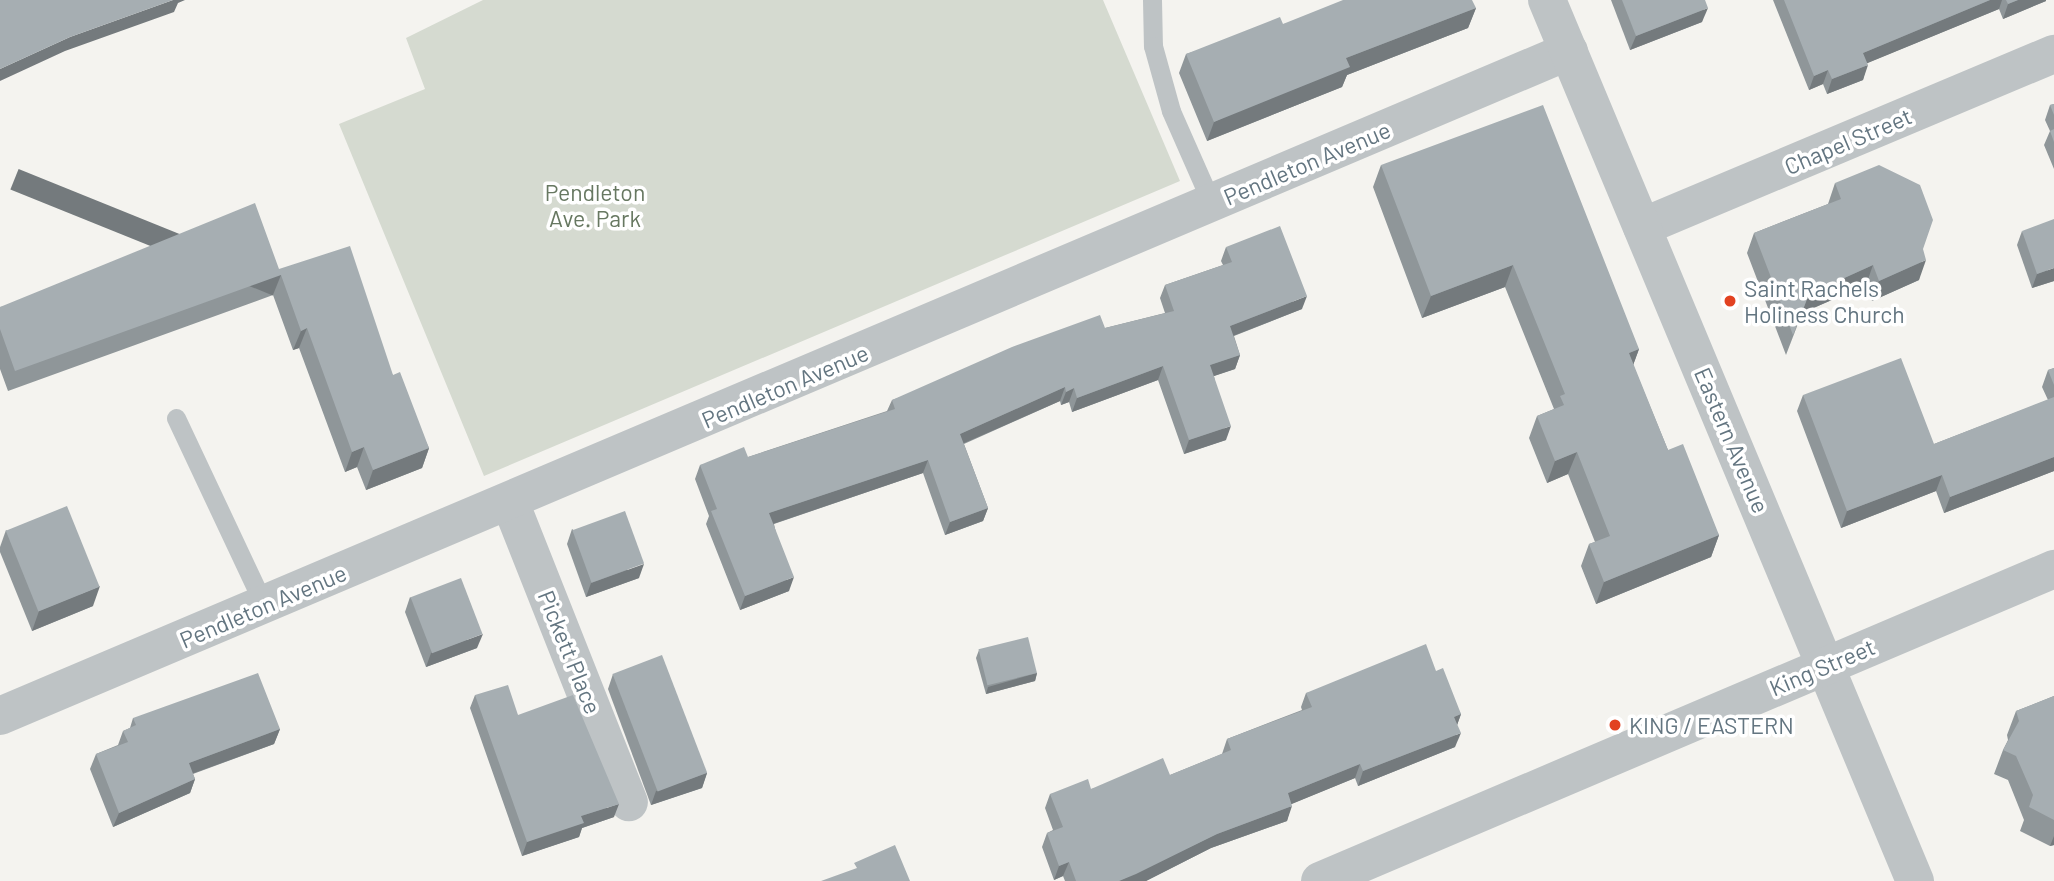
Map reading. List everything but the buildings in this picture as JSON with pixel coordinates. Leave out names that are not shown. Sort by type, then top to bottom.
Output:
[{"type":"street","name":"Eastern Avenue","points":[[1547,0],[1915,881]]},
{"type":"street","name":"Pendleton Avenue","points":[[0,716],[1569,51]]},
{"type":"street","name":"Chapel Street","points":[[1642,227],[2054,54]]},
{"type":"street","name":"Pickett Place","points":[[510,502],[629,802]]},
{"type":"street","name":"King Street","points":[[1320,881],[2054,569]]},
{"type":"lane","points":[[1152,0],[1153,46],[1171,111],[1212,204]]},
{"type":"lane","points":[[176,418],[264,605]]},
{"type":"green space","name":"Pendleton Ave. Park","points":[[483,0],[1103,0],[1180,181],[484,476],[339,124],[425,89],[406,38]]},
{"type":"place","name":"Saint Rachels Holiness Church","points":[[1730,301]]},
{"type":"place","name":"KING / EASTERN","points":[[1615,725]]}]
